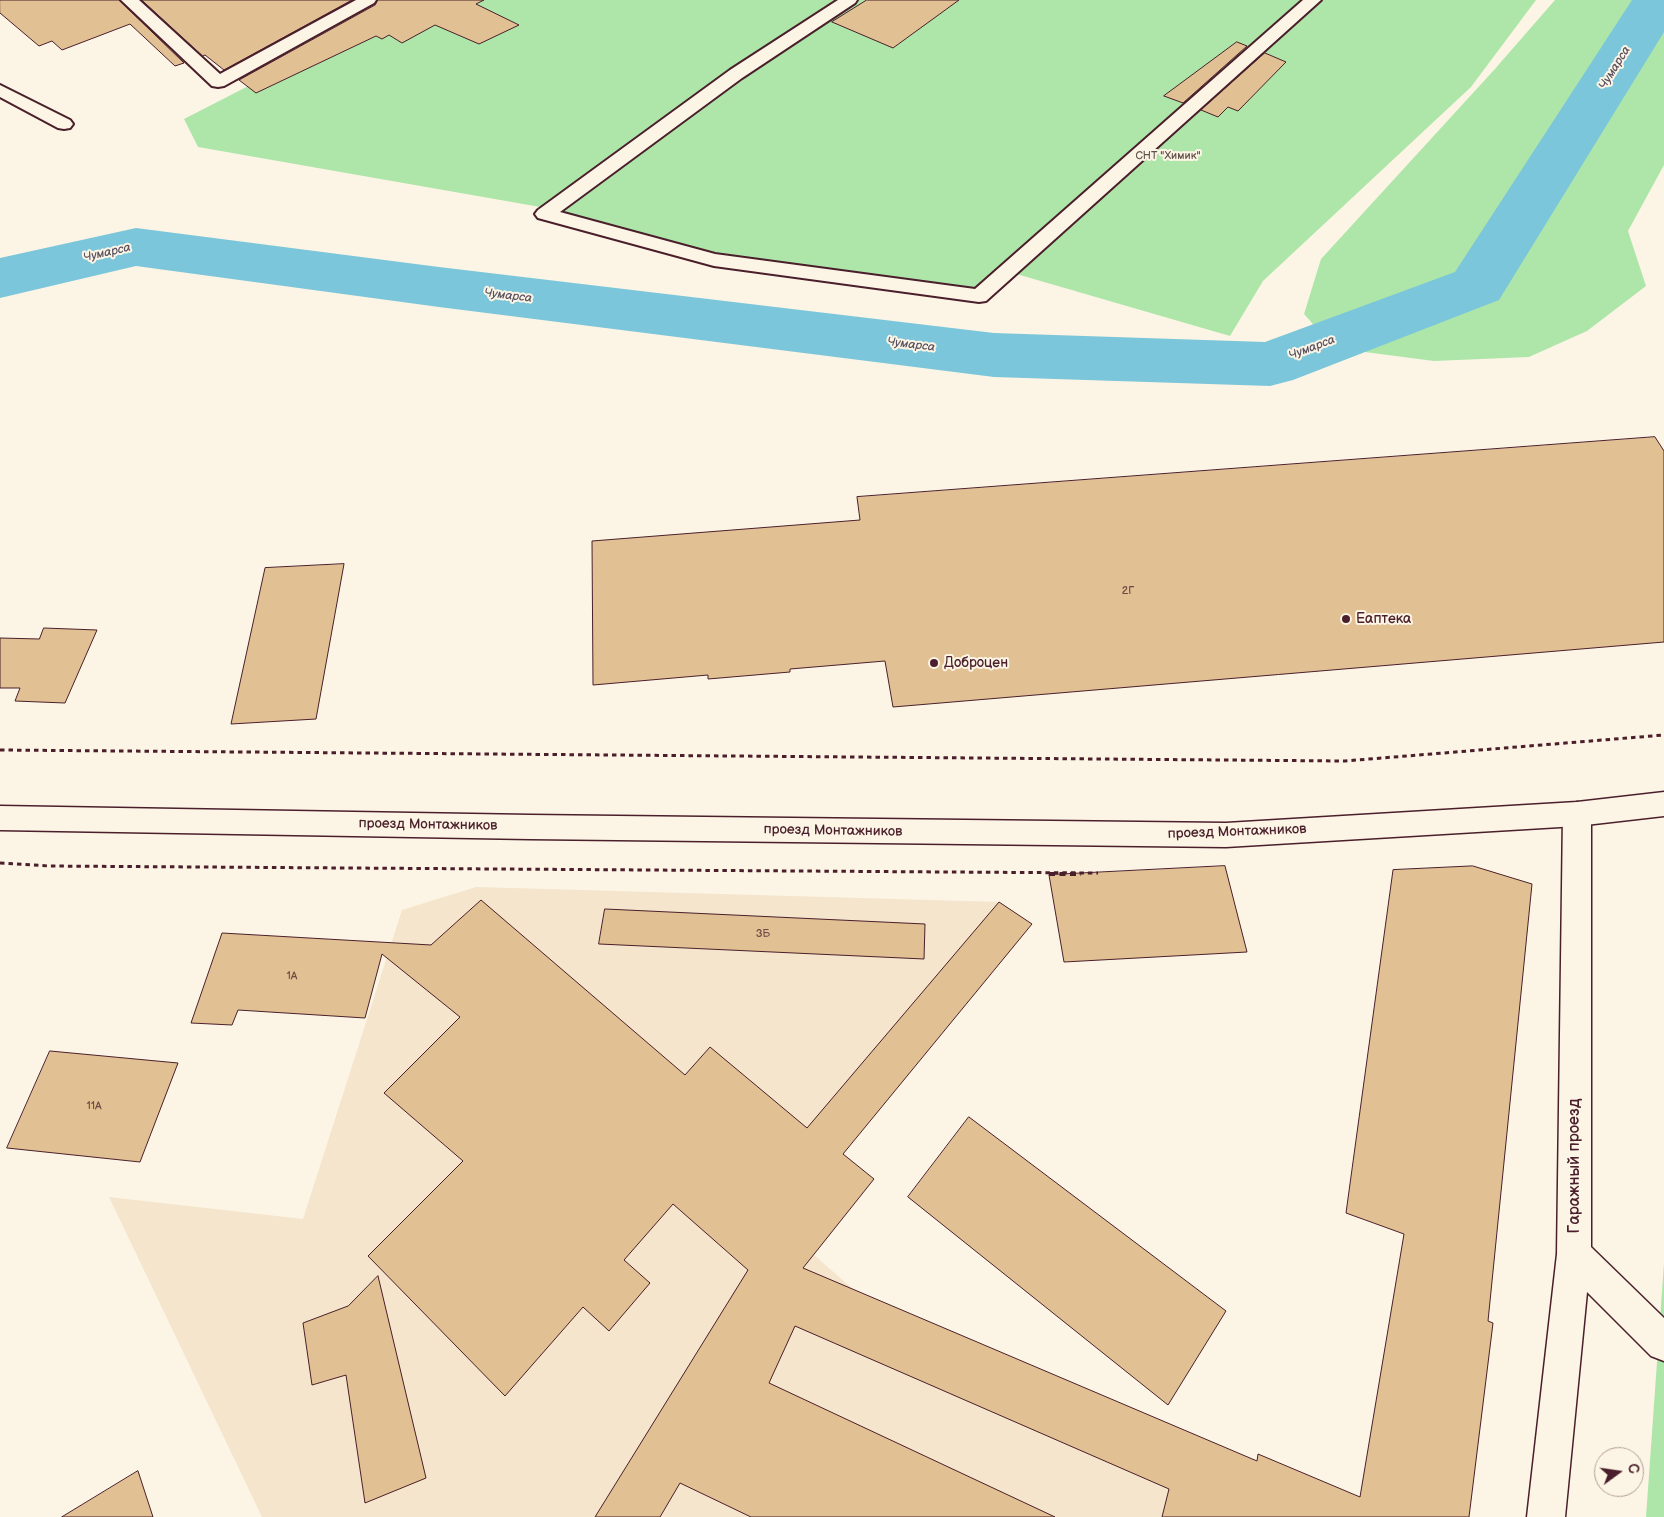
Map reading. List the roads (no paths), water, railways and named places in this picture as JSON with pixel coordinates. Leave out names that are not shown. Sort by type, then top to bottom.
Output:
[{"type":"main road","name":"проезд Монтажников","points":[[0,818],[520,827],[1226,835],[1577,814],[1664,804]]},
{"type":"main road","name":"Гаражный проезд","points":[[1546,1517],[1574,1254],[1577,814]]},
{"type":"main road","points":[[1574,1254],[1664,1343]]},
{"type":"lane","points":[[128,0],[218,82],[368,0]]},
{"type":"lane","points":[[849,0],[736,74],[545,214],[714,260],[979,296],[1313,0]]},
{"type":"lane","points":[[0,90],[64,124]]},
{"type":"waterway","name":"Чумарса","points":[[0,278],[136,247],[439,287],[994,355],[1270,364],[1477,286],[1658,0]]},
{"type":"place","name":"Еаптека","points":[[1346,619]]},
{"type":"place","name":"Доброцен","points":[[934,663]]},
{"type":"park label","name":"СНТ \"Химик\"","points":[[1168,156]]}]
